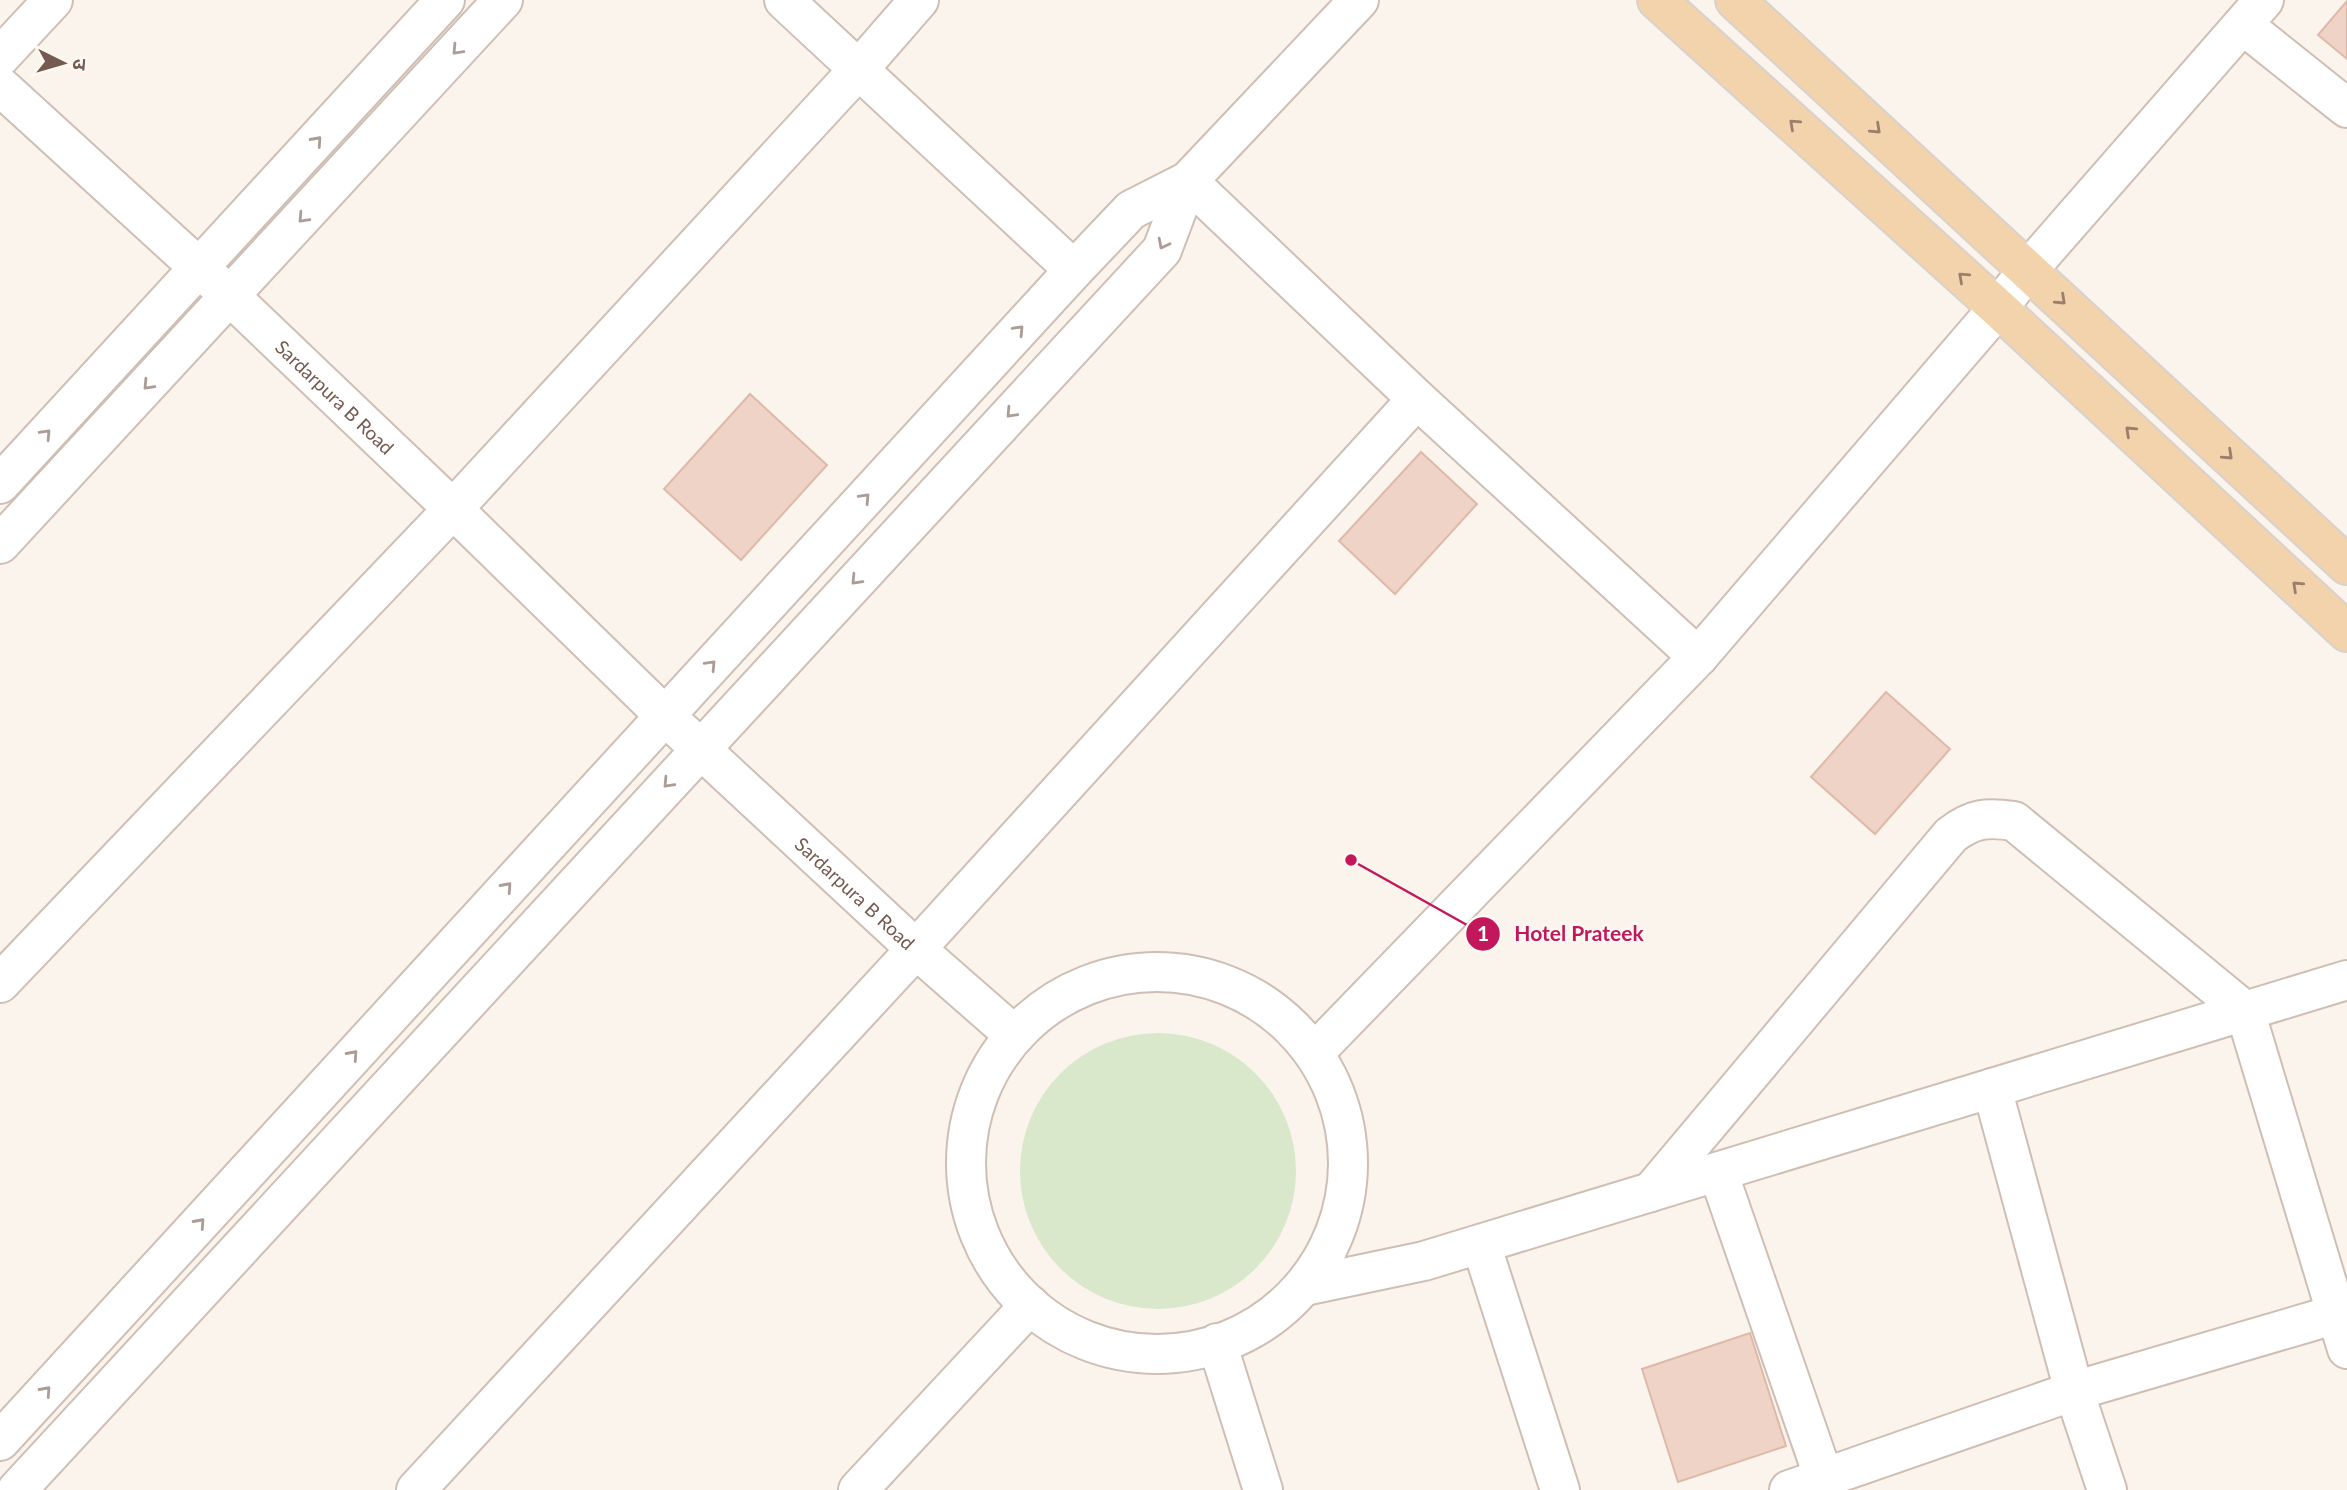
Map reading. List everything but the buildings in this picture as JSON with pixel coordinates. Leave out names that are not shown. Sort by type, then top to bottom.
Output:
[{"type":"main road","points":[[1657,0],[1998,308],[2347,632]]},
{"type":"main road","points":[[1735,0],[2347,565]]},
{"type":"street","points":[[0,57],[53,0]]},
{"type":"street","points":[[0,484],[446,0]]},
{"type":"street","points":[[0,544],[503,0]]},
{"type":"street","points":[[784,0],[1074,270]]},
{"type":"street","points":[[0,983],[453,509],[859,69],[919,0]]},
{"type":"street","points":[[0,1441],[1074,270],[1131,210],[1188,181],[1359,0]]},
{"type":"street","points":[[1315,1052],[1698,657],[2028,270],[2254,12],[2347,108]]},
{"type":"street","name":"Sardarpura B Road","points":[[0,86],[230,296],[664,715],[916,949],[1013,1034]]},
{"type":"street","points":[[1188,181],[1417,398],[1698,657]]},
{"type":"street","points":[[19,1480],[1162,250],[1188,181]]},
{"type":"street","points":[[416,1490],[916,949],[1417,398]]},
{"type":"street","points":[[1651,1192],[1951,835],[1967,822],[1992,818],[2014,821],[2245,1012],[2343,1325],[2074,1391],[1814,1486],[1718,1172]]},
{"type":"street","points":[[1142,970],[1208,976],[1268,1005],[1315,1052],[1343,1114],[1348,1181],[1338,1228],[1305,1286],[1254,1330],[1191,1353],[1124,1353],[1061,1331],[1010,1288],[974,1223],[964,1157],[977,1091],[1013,1034],[1065,992],[1142,970]]},
{"type":"street","points":[[1305,1286],[1424,1262],[2347,980]]},
{"type":"street","points":[[1992,1088],[2074,1391],[2107,1490]]},
{"type":"street","points":[[1480,1244],[1560,1490]]},
{"type":"street","points":[[858,1490],[1031,1306]]},
{"type":"street","points":[[1217,1343],[1263,1490]]},
{"type":"green space","points":[[1158,1033],[1185,1036],[1211,1044],[1235,1056],[1256,1073],[1273,1094],[1285,1118],[1293,1144],[1296,1171],[1293,1198],[1285,1224],[1273,1248],[1256,1269],[1235,1286],[1211,1298],[1185,1306],[1158,1309],[1131,1306],[1105,1298],[1081,1286],[1060,1269],[1043,1248],[1031,1224],[1023,1198],[1020,1171],[1023,1144],[1031,1118],[1043,1094],[1060,1073],[1081,1056],[1105,1044],[1131,1036]]},
{"type":"place","name":"Hotel Prateek","points":[[1351,860]]}]
